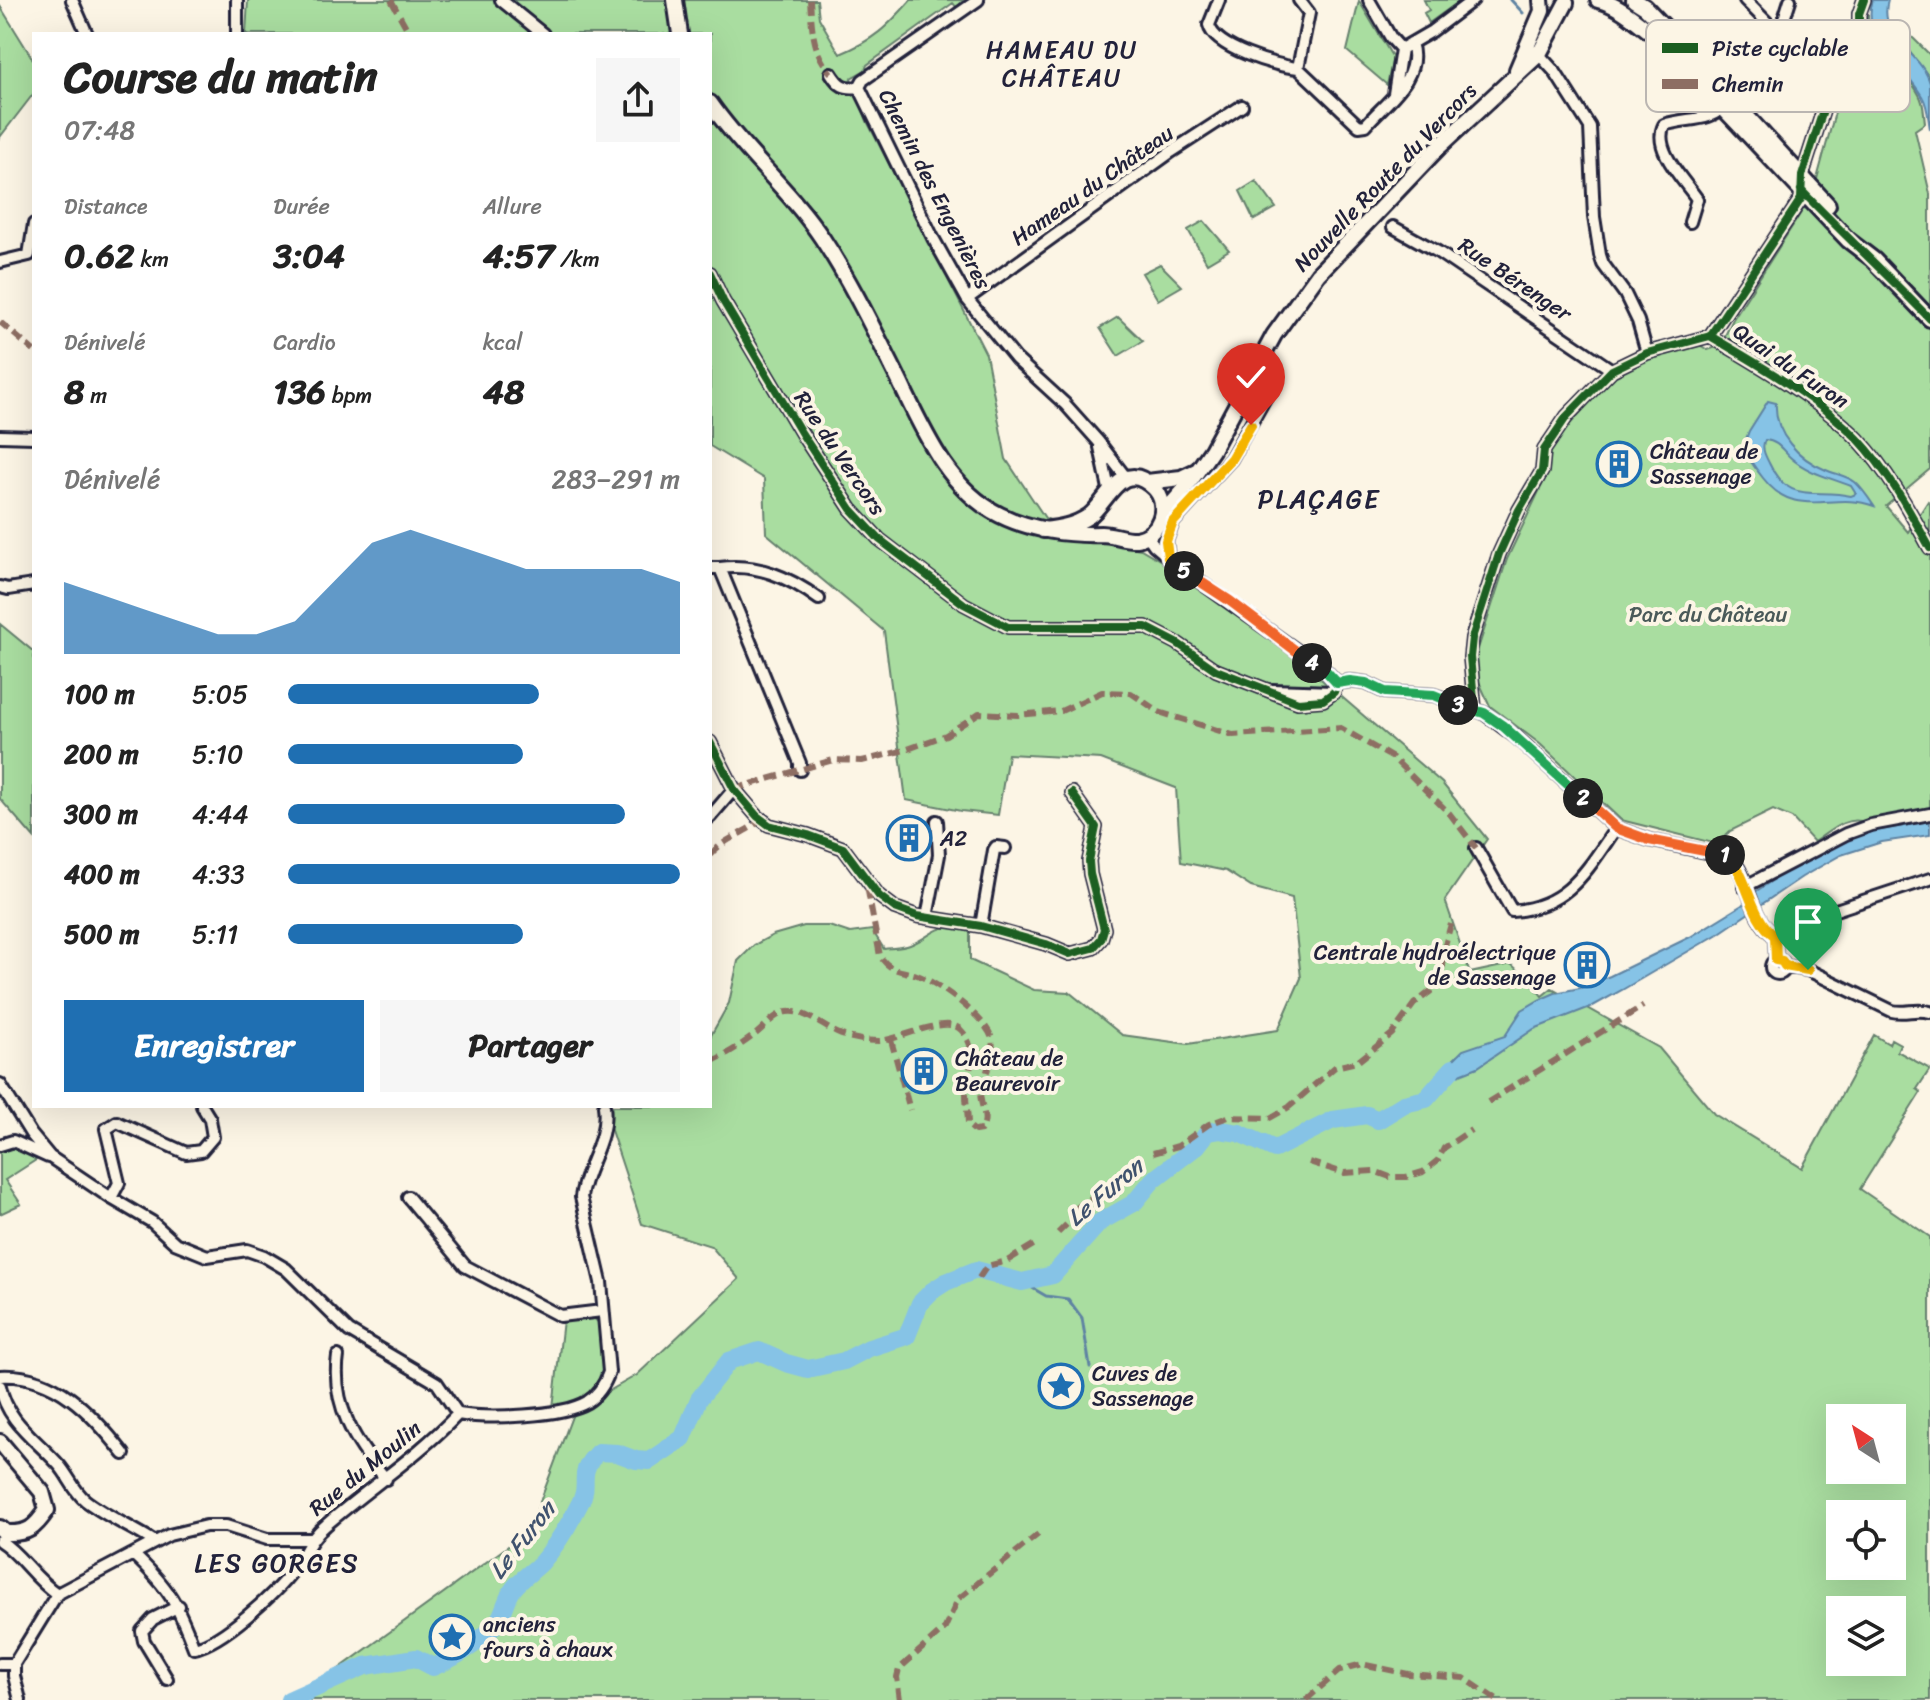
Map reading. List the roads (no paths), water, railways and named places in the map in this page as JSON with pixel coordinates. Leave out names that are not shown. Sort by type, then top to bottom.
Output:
[{"type":"main road","points":[[675,0],[680,32]]},
{"type":"main road","name":"Nouvelle Route du Vercors","points":[[1534,49],[1542,11],[1541,0]]},
{"type":"main road","points":[[1549,0],[1571,2]]},
{"type":"main road","points":[[1598,0],[1608,2],[1646,29]]},
{"type":"main road","points":[[1634,0],[1657,20]]},
{"type":"main road","name":"Nouvelle Route du Vercors","points":[[1162,515],[1212,450],[1274,335],[1318,274],[1440,146],[1511,81],[1571,2]]},
{"type":"main road","points":[[712,105],[820,235],[851,285],[924,430],[945,466],[971,494],[1000,515],[1043,530],[1116,534],[1137,539],[1157,527],[1162,515],[1162,502],[1157,490],[1147,482]]},
{"type":"main road","points":[[1735,112],[1802,183],[1848,240],[1874,260]]},
{"type":"main road","points":[[1736,112],[1786,159],[1802,183],[1820,196],[1874,260],[1930,319]]},
{"type":"main road","points":[[1043,530],[1067,528],[1090,515],[1106,496],[1127,479],[1147,482],[1181,478],[1197,471]]},
{"type":"main road","points":[[1106,496],[1102,515],[1107,526],[1116,534]]},
{"type":"main road","points":[[0,1442],[42,1492],[47,1510],[36,1526],[24,1534],[6,1533],[0,1528]]},
{"type":"street","points":[[72,0],[86,32]]},
{"type":"street","points":[[237,0],[237,32]]},
{"type":"street","points":[[501,0],[541,32]]},
{"type":"street","points":[[1219,0],[1209,25],[1215,37],[1269,64],[1298,68],[1359,126],[1366,125],[1407,82],[1414,52],[1391,38],[1369,0]]},
{"type":"street","points":[[1298,68],[1309,13],[1299,0]]},
{"type":"street","points":[[1406,46],[1473,0]]},
{"type":"street","points":[[1745,0],[1764,20]]},
{"type":"street","points":[[1784,20],[1790,0]]},
{"type":"street","points":[[1859,20],[1864,0]]},
{"type":"street","points":[[859,87],[863,80],[976,1]]},
{"type":"street","points":[[1534,49],[1555,72],[1590,127],[1594,217],[1600,255],[1638,321],[1647,353]]},
{"type":"street","name":"Chemin des Engenières","points":[[831,73],[838,85],[859,87],[933,238],[967,299],[1016,359],[1065,404],[1098,441],[1127,479]]},
{"type":"street","name":"Hameau du Château","points":[[967,299],[1171,152],[1242,106]]},
{"type":"street","points":[[1690,222],[1697,199],[1661,147],[1659,134],[1664,125],[1708,117],[1715,112]]},
{"type":"street","points":[[1475,710],[1470,657],[1472,638],[1499,554],[1519,510],[1542,471],[1544,450],[1567,416],[1612,370],[1647,353],[1710,336],[1801,199],[1802,183],[1823,112]]},
{"type":"street","points":[[1786,159],[1812,150]]},
{"type":"street","name":"Rue Bérenger","points":[[1393,227],[1438,252],[1612,370]]},
{"type":"street","points":[[0,262],[31,254]]},
{"type":"street","name":"Rue du Vercors","points":[[712,277],[802,434],[851,509],[879,539],[964,604],[1008,627],[1146,627],[1177,643],[1216,670],[1270,690],[1335,687],[1350,681],[1366,683],[1385,692],[1434,695],[1484,713],[1510,731],[1616,828]]},
{"type":"street","name":"Quai du Furon","points":[[1710,336],[1820,407],[1857,439],[1903,500],[1930,548]]},
{"type":"street","points":[[1168,558],[1166,541],[1173,522],[1231,459],[1274,382]]},
{"type":"street","points":[[0,436],[32,437]]},
{"type":"street","name":"Chemin des Engenières","points":[[1098,441],[1106,496]]},
{"type":"street","points":[[1147,535],[1168,558],[1326,671],[1335,687]]},
{"type":"street","points":[[800,770],[800,763],[715,568],[747,566],[762,569],[819,599]]},
{"type":"street","points":[[0,587],[8,589],[32,585]]},
{"type":"street","points":[[712,746],[734,789],[761,820],[843,848],[887,903],[903,912],[981,926],[1070,954],[1093,948],[1101,939],[1104,929],[1090,874],[1089,861],[1096,832],[1093,820],[1072,793]]},
{"type":"street","points":[[712,815],[734,789]]},
{"type":"street","points":[[1746,892],[1846,834],[1871,825],[1930,814]]},
{"type":"street","points":[[927,917],[939,855],[937,821]]},
{"type":"street","points":[[1476,848],[1512,911],[1556,900],[1587,869],[1616,828],[1649,840],[1730,857],[1756,912],[1775,936],[1780,963],[1808,970],[1892,1011],[1905,1012],[1918,1008],[1930,1012]]},
{"type":"street","points":[[981,926],[994,850],[996,847],[1005,848]]},
{"type":"street","points":[[1775,936],[1793,924],[1930,879]]},
{"type":"street","points":[[0,1084],[31,1134],[50,1157]]},
{"type":"street","points":[[111,1198],[119,1183],[106,1129],[117,1122],[186,1153],[201,1151],[213,1137],[210,1119],[203,1108]]},
{"type":"street","points":[[0,1145],[13,1141],[50,1157],[152,1222],[175,1243],[207,1256],[247,1250],[275,1262],[349,1331],[437,1383],[458,1414],[500,1419],[573,1407],[586,1402],[605,1384],[609,1372],[601,1282],[581,1197],[582,1185],[604,1130],[604,1108]]},
{"type":"street","points":[[408,1197],[465,1266],[560,1316],[602,1311]]},
{"type":"street","points":[[338,1356],[335,1376],[349,1429],[386,1479]]},
{"type":"street","points":[[0,1376],[21,1375],[43,1382],[94,1415],[124,1454]]},
{"type":"street","points":[[0,1386],[18,1425],[60,1466],[81,1497],[112,1519],[155,1542]]},
{"type":"street","name":"Rue du Moulin","points":[[179,1606],[194,1648],[208,1646],[263,1602],[295,1568],[310,1539],[430,1444],[458,1414]]},
{"type":"street","points":[[20,1700],[14,1664],[57,1594],[169,1535],[206,1526],[226,1526],[267,1539],[310,1539]]},
{"type":"street","points":[[0,1541],[34,1577],[57,1594]]},
{"type":"street","points":[[134,1555],[160,1580],[179,1606],[153,1619],[142,1631],[144,1641],[167,1679]]},
{"type":"street","points":[[0,1664],[14,1664]]},
{"type":"water","points":[[1873,0],[1888,0],[1888,20],[1872,20]]},
{"type":"water","points":[[1910,53],[1930,83],[1930,129],[1927,109],[1910,79]]},
{"type":"water","points":[[1768,401],[1776,403],[1779,425],[1790,444],[1816,465],[1855,482],[1874,506],[1859,502],[1802,502],[1789,499],[1763,478],[1747,456],[1743,447]],"holes":[[[1765,440],[1777,444],[1805,468],[1851,486],[1856,494],[1804,492],[1785,485],[1763,449]]]},
{"type":"water","points":[[1930,821],[1930,835],[1882,842],[1841,855],[1802,877],[1718,934],[1622,990],[1593,1006],[1534,1029],[1478,1067],[1437,1083],[1448,1065],[1463,1050],[1505,1036],[1522,1010],[1539,1000],[1610,976],[1690,937],[1742,905],[1755,892],[1797,864],[1833,844],[1875,831]]},
{"type":"waterway","points":[[1511,0],[1523,13]]},
{"type":"waterway","name":"Le Furon","points":[[289,1700],[365,1666],[416,1658],[433,1667],[477,1642],[498,1621],[514,1588],[541,1563],[563,1534],[584,1494],[587,1467],[598,1452],[649,1461],[683,1438],[699,1399],[729,1361],[759,1351],[808,1369],[844,1361],[869,1348],[907,1336],[920,1303],[946,1282],[976,1270],[1022,1282],[1053,1275],[1100,1222],[1134,1203],[1153,1180],[1197,1146],[1208,1132],[1239,1133],[1275,1149],[1333,1120],[1367,1115],[1378,1120],[1404,1104],[1426,1099],[1453,1068]]},
{"type":"waterway","points":[[1022,1282],[1046,1296],[1068,1299],[1082,1318],[1090,1367]]},
{"type":"waterway","name":"Le Furon","points":[[471,1644],[475,1648]]},
{"type":"place","name":"Château de Sassenage","points":[[1619,464]]},
{"type":"place","name":"A2","points":[[909,838]]},
{"type":"place","name":"Centrale hydroélectrique de Sassenage","points":[[1587,965]]},
{"type":"place","name":"Château de Beaurevoir","points":[[924,1071]]},
{"type":"place","name":"Cuves de Sassenage","points":[[1061,1386]]},
{"type":"place","name":"anciens fours à chaux","points":[[452,1637]]},
{"type":"district","name":"HAMEAU DU CHÂTEAU","points":[[1062,64]]},
{"type":"district","name":"PLAÇAGE","points":[[1319,499]]},
{"type":"district","name":"LES GORGES","points":[[277,1563]]},
{"type":"park label","name":"Parc du Château","points":[[1708,614]]}]
